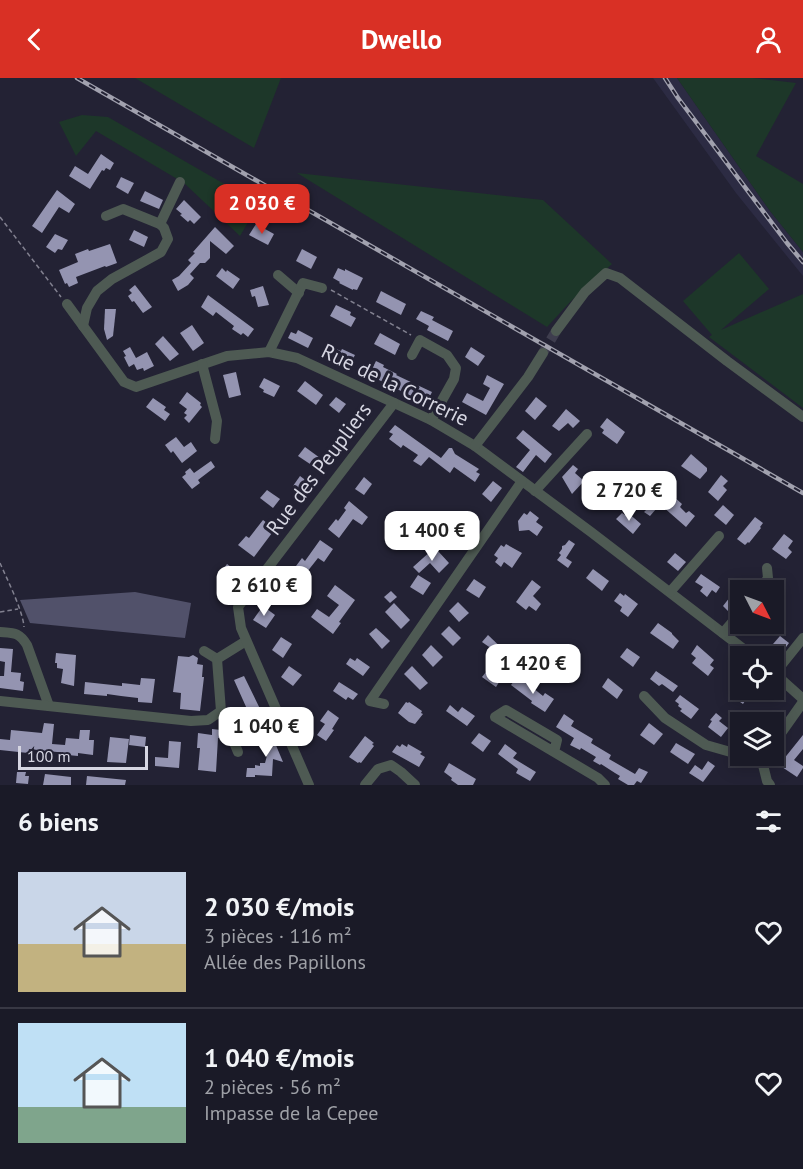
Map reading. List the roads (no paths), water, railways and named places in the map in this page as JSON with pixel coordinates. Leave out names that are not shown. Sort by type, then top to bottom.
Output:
[{"type":"street","points":[[160,224],[180,182]]},
{"type":"street","points":[[83,326],[87,308],[97,291],[112,279],[161,252],[168,239],[160,224],[123,209],[106,216]]},
{"type":"street","points":[[556,331],[585,292],[606,273],[620,278],[803,417]]},
{"type":"street","points":[[278,275],[299,292]]},
{"type":"street","points":[[269,352],[303,283],[322,288]]},
{"type":"street","name":"Rue de la Correrie","points":[[67,304],[124,382],[136,387],[227,356],[269,352],[297,358],[431,420],[475,446],[740,646]]},
{"type":"street","points":[[412,355],[420,340],[447,355],[456,368],[454,379],[431,420]]},
{"type":"street","points":[[475,446],[528,377],[543,352]]},
{"type":"street","points":[[202,364],[217,421],[215,439]]},
{"type":"street","name":"Rue des Peupliers","points":[[309,785],[241,628],[238,607],[394,403]]},
{"type":"street","points":[[535,491],[586,434]]},
{"type":"street","points":[[384,704],[370,701],[522,481]]},
{"type":"street","points":[[670,592],[719,536]]},
{"type":"street","points":[[767,568],[767,580]]},
{"type":"street","points":[[723,633],[730,625]]},
{"type":"street","points":[[0,632],[21,636],[27,645],[49,706]]},
{"type":"street","points":[[784,661],[803,638]]},
{"type":"street","points":[[217,659],[246,640]]},
{"type":"street","points":[[204,651],[217,659]]},
{"type":"street","points":[[217,659],[221,711],[238,752]]},
{"type":"street","points":[[784,682],[803,700],[784,728]]},
{"type":"street","points":[[644,696],[665,718],[706,745],[730,752]]},
{"type":"street","points":[[0,701],[191,721],[208,720],[221,711]]},
{"type":"street","points":[[554,752],[557,740],[506,710],[495,717],[554,752],[598,778],[605,785]]},
{"type":"street","points":[[365,785],[378,769],[391,765],[415,785]]},
{"type":"street","points":[[764,766],[767,782],[770,785]]},
{"type":"water","points":[[135,592],[191,603],[185,638],[30,623],[20,600]]},
{"type":"tunnel","points":[[543,353],[556,331]]},
{"type":"railway","points":[[77,78],[803,493]]},
{"type":"railway","points":[[665,78],[803,262]]}]
